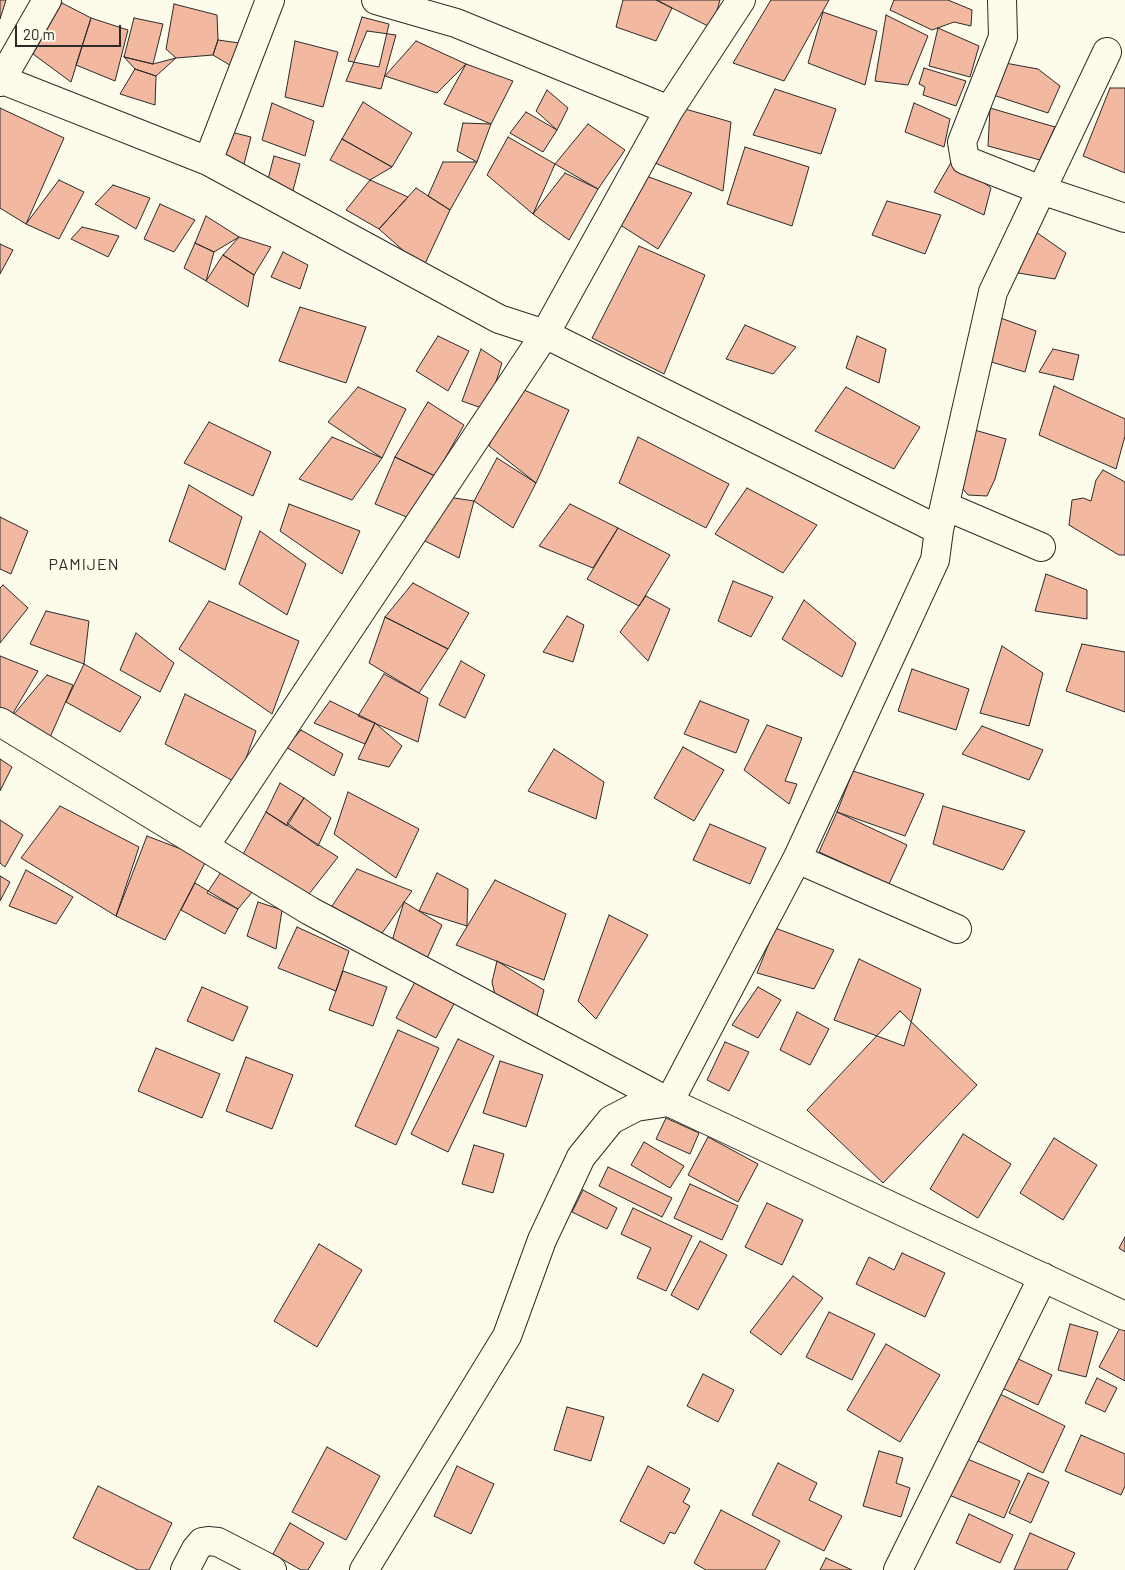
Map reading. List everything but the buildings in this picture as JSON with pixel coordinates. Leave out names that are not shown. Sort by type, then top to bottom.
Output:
[{"type":"street","points":[[47,0],[0,80],[208,161],[499,319],[545,334],[942,518],[1041,547]]},
{"type":"street","points":[[208,161],[270,0]]},
{"type":"street","points":[[376,0],[456,23],[669,110]]},
{"type":"street","points":[[205,846],[545,334],[669,110],[741,0]]},
{"type":"street","points":[[1002,0],[1003,37],[962,142],[962,152],[968,162],[1041,190],[1125,218]]},
{"type":"street","points":[[669,1102],[798,859],[935,560],[942,518],[993,292],[1107,52]]},
{"type":"street","points":[[0,722],[310,910],[669,1102],[1125,1316]]},
{"type":"street","points":[[798,859],[957,929]]},
{"type":"street","points":[[364,1570],[508,1336],[542,1240],[581,1157],[611,1120],[636,1107],[669,1102]]},
{"type":"street","points":[[898,1570],[1043,1277]]},
{"type":"street","points":[[185,1570],[196,1548],[202,1542],[208,1541],[218,1542],[272,1570]]},
{"type":"district","name":"PAMIJEN","points":[[84,565]]}]
